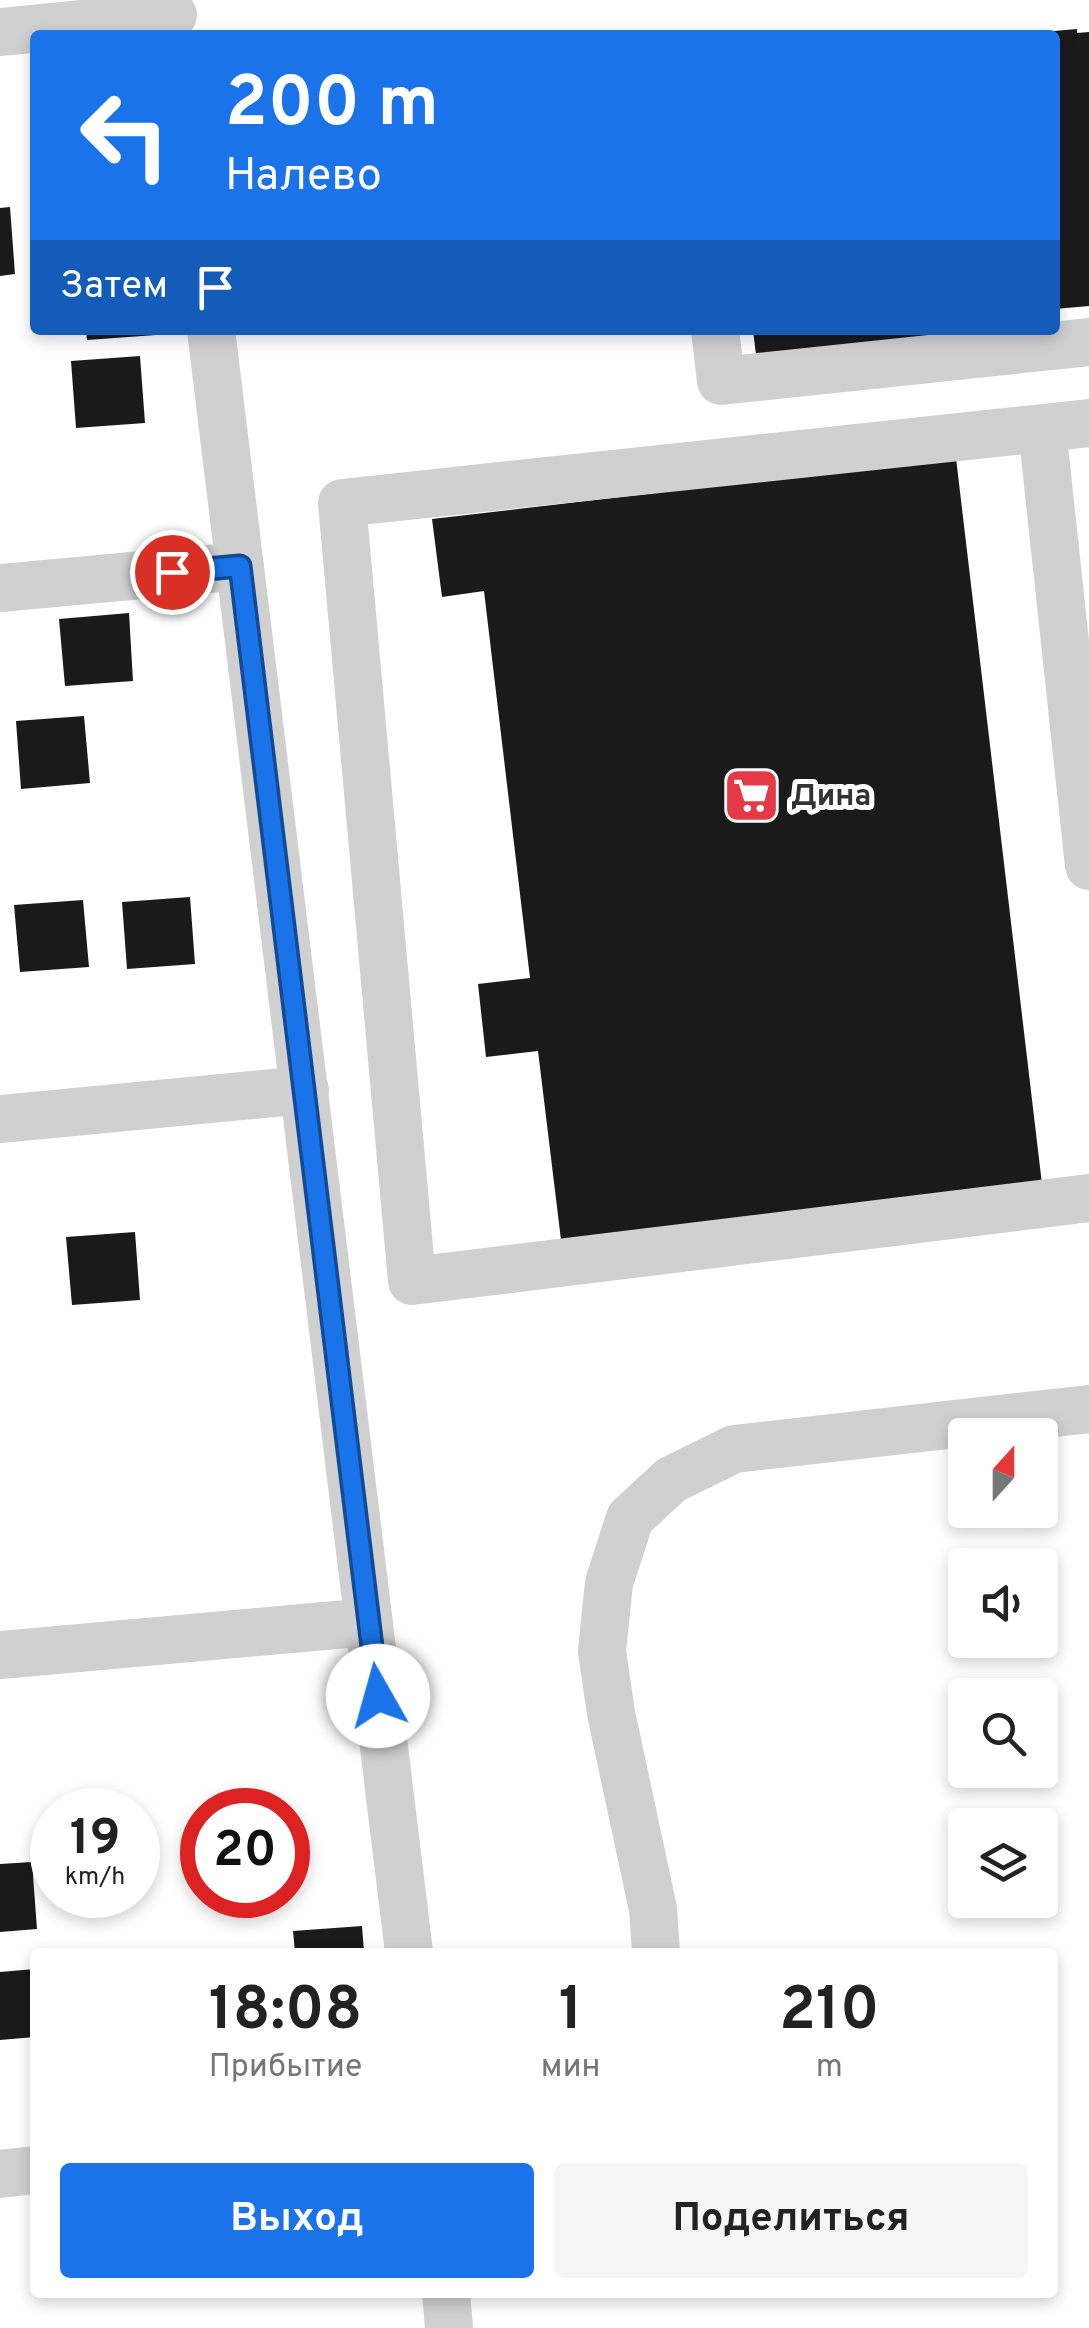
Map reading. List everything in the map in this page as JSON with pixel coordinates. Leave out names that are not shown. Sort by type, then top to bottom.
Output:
[{"type":"street","points":[[0,32],[174,17]]},
{"type":"street","points":[[213,335],[409,1948]]},
{"type":"street","points":[[716,335],[721,381],[1089,342]]},
{"type":"street","points":[[1089,423],[342,502],[412,1281],[1089,1198]]},
{"type":"street","points":[[1042,428],[1089,866]]},
{"type":"street","points":[[0,588],[240,566]]},
{"type":"street","points":[[0,1119],[304,1090]]},
{"type":"street","points":[[656,1948],[653,1909],[602,1651],[609,1583],[630,1518],[670,1480],[734,1449],[1089,1409]]},
{"type":"street","points":[[0,1655],[369,1622]]},
{"type":"street","points":[[0,2174],[30,2171]]},
{"type":"street","points":[[446,2298],[449,2328]]},
{"type":"building","points":[[1060,30],[1089,32],[1089,306],[1060,309]]},
{"type":"building","points":[[10,207],[15,274],[0,276],[0,208]]},
{"type":"building","points":[[86,335],[156,335],[87,340]]},
{"type":"building","points":[[754,335],[935,335],[936,344],[757,363]]},
{"type":"building","points":[[140,356],[145,423],[76,428],[71,361]]},
{"type":"building","name":"Дина","points":[[956,458],[1042,1184],[561,1240],[538,1051],[486,1057],[478,984],[530,978],[484,591],[442,597],[432,519]]},
{"type":"building","points":[[129,613],[133,681],[65,686],[59,619]]},
{"type":"building","points":[[84,716],[90,783],[21,789],[16,721]]},
{"type":"building","points":[[190,897],[195,964],[127,969],[122,902]]},
{"type":"building","points":[[83,900],[89,967],[20,972],[14,905]]},
{"type":"building","points":[[135,1232],[140,1300],[72,1305],[66,1237]]},
{"type":"building","points":[[30,1862],[30,1918],[36,1918],[37,1929],[0,1932],[0,1864]]},
{"type":"building","points":[[362,1926],[364,1948],[295,1948],[293,1931]]},
{"type":"building","points":[[30,1969],[30,2037],[0,2040],[0,1972]]},
{"type":"place","name":"Дина","points":[[752,795]]},
{"type":"route","points":[[172,572],[240,566],[378,1696]]}]
